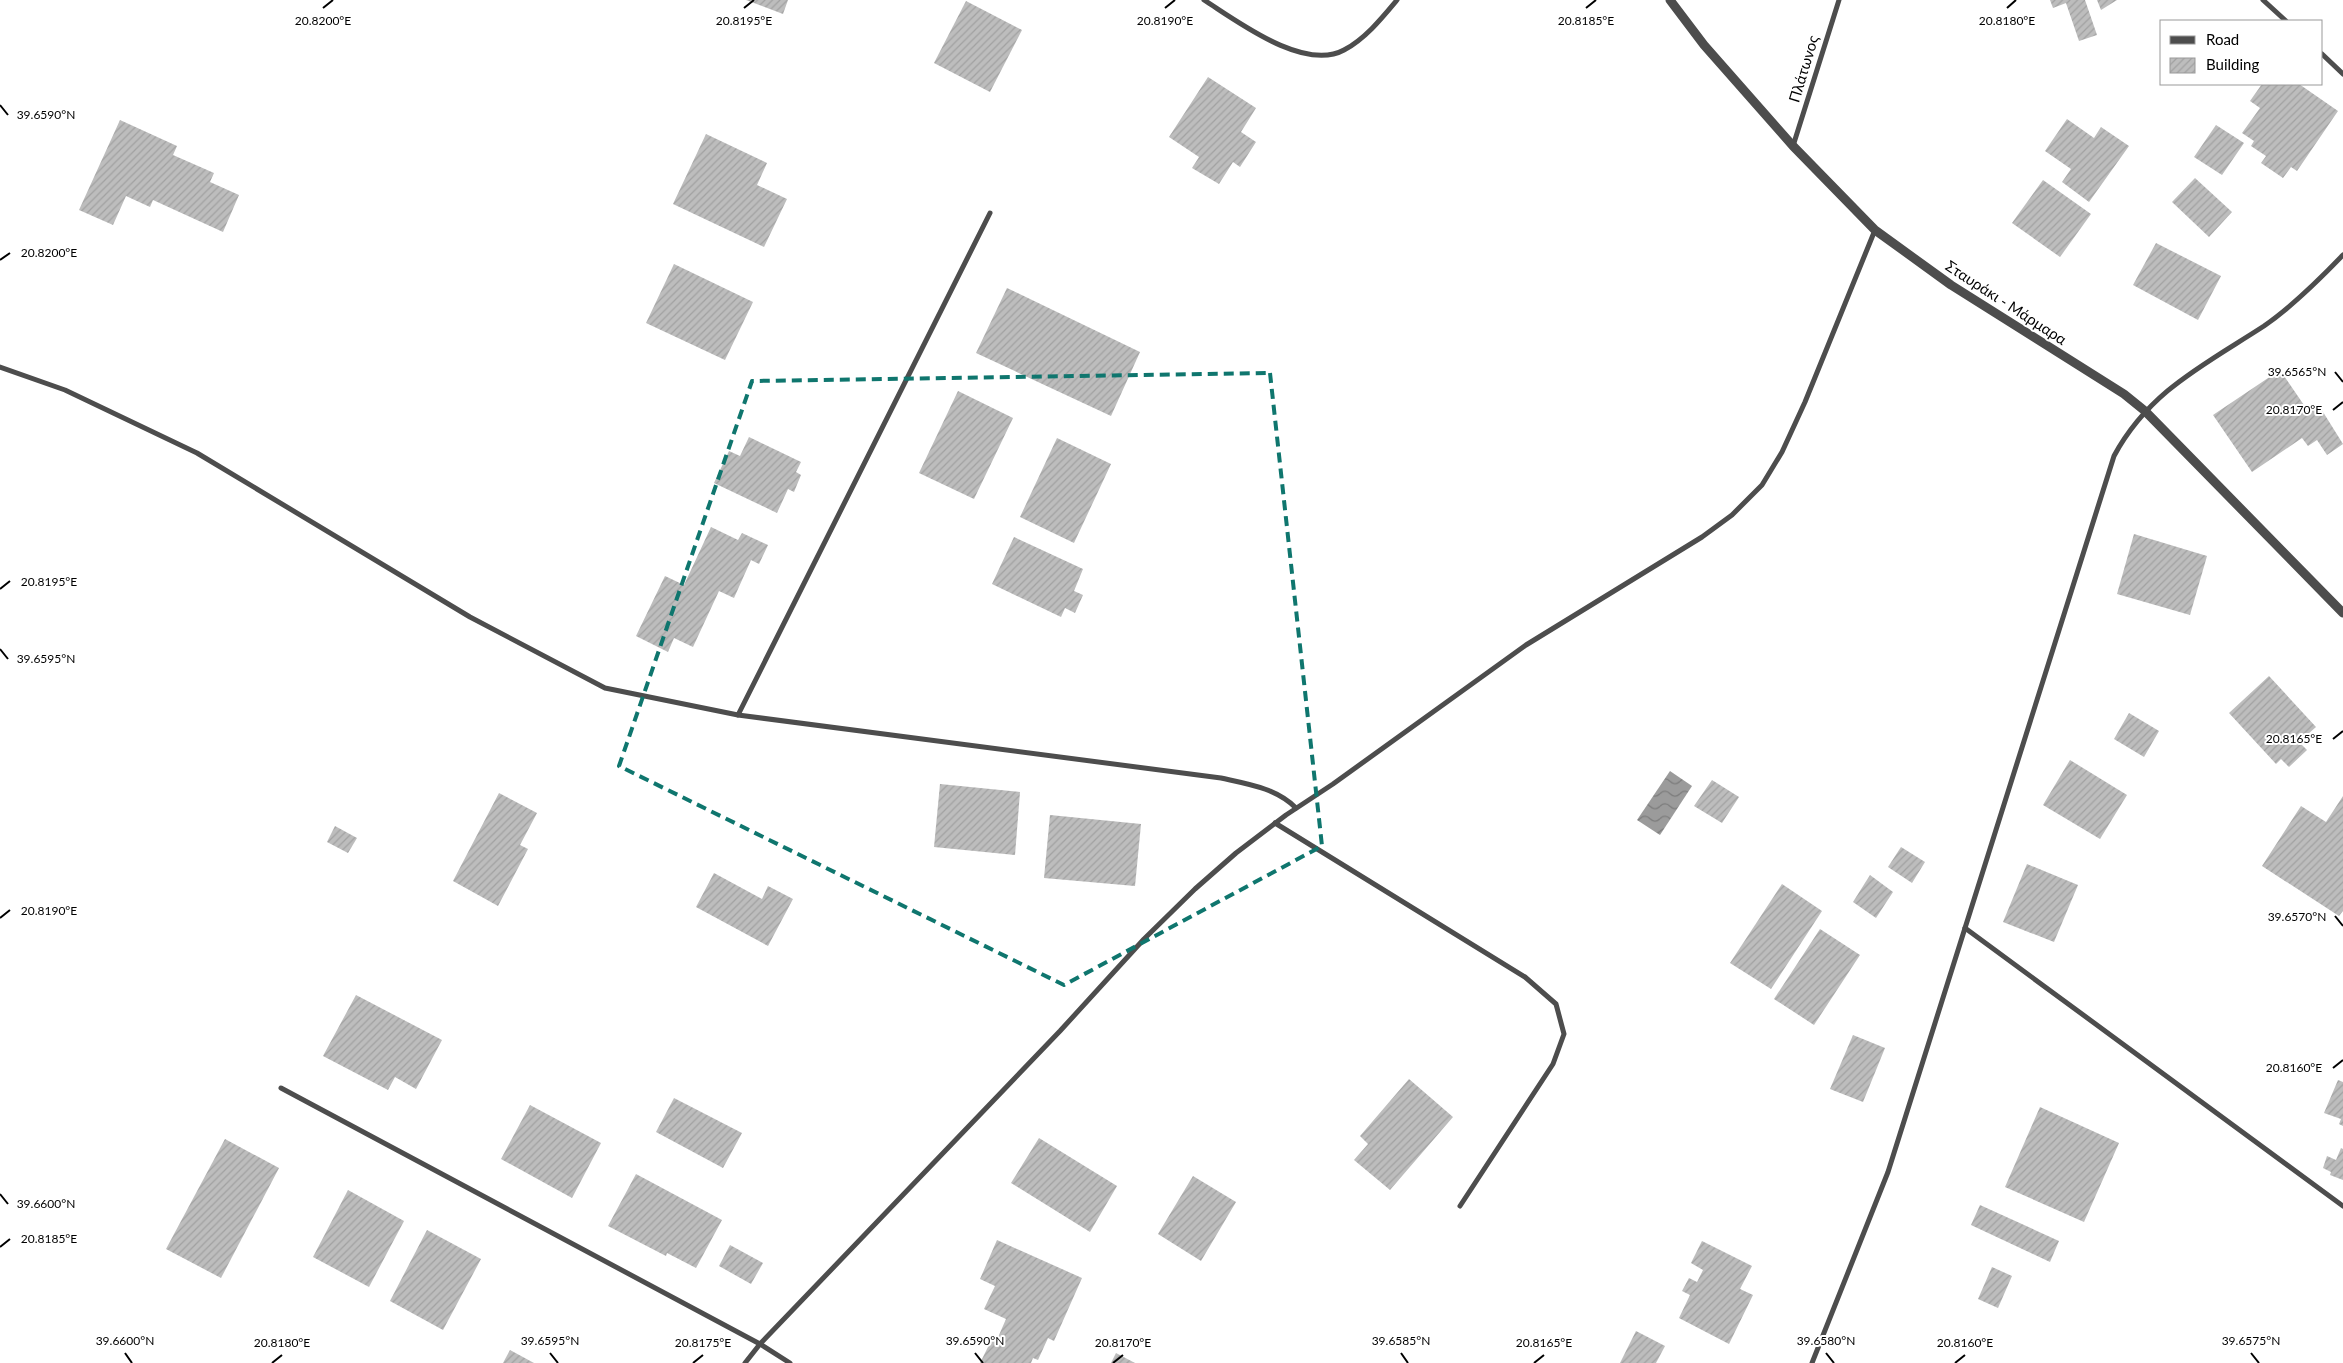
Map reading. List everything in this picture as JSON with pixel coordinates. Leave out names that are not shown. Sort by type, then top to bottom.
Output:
[{"type":"street","points":[[1204,0],[1248,28],[1298,52],[1323,56],[1343,50],[1379,22],[1397,0]]},
{"type":"street","name":"Σταυράκι - Μάρμαρα","points":[[1670,0],[1704,45],[1793,146],[1875,230],[1951,285],[2124,394],[2145,411],[2343,613]]},
{"type":"street","name":"Πλάτωνος","points":[[1793,146],[1839,0]]},
{"type":"street","points":[[2263,0],[2285,20]]},
{"type":"street","points":[[2323,55],[2343,74]]},
{"type":"street","points":[[738,715],[990,213]]},
{"type":"street","points":[[745,1363],[760,1344],[1060,1030],[1144,939],[1195,889],[1236,853],[1275,823],[1526,645],[1702,536],[1732,515],[1744,503],[1762,484],[1792,431],[1875,230]]},
{"type":"street","points":[[1812,1363],[1888,1172],[2114,456],[2126,433],[2145,411],[2168,390],[2202,364],[2264,325],[2292,304],[2343,255]]},
{"type":"street","points":[[0,367],[65,390],[196,453],[470,617],[605,688],[738,715],[1221,778],[1253,785],[1278,794],[1296,808]]},
{"type":"street","points":[[1275,823],[1525,977],[1556,1004],[1564,1034],[1553,1064],[1460,1206]]},
{"type":"street","points":[[1965,928],[2343,1206]]},
{"type":"street","points":[[282,1088],[760,1344],[790,1363]]},
{"type":"highlighted area","points":[[1270,373],[1322,846],[1064,985],[619,766],[752,381]]},
{"type":"water","points":[[1670,771],[1692,786],[1660,835],[1637,820]]},
{"type":"building","points":[[746,0],[788,0],[783,14]]},
{"type":"building","points":[[2050,0],[2085,0],[2097,35],[2079,41],[2066,3],[2053,8]]},
{"type":"building","points":[[2097,0],[2117,0],[2101,10]]},
{"type":"building","points":[[966,1],[1022,30],[990,92],[934,63]]},
{"type":"building","points":[[1208,77],[1256,108],[1241,132],[1256,142],[1240,167],[1233,162],[1219,184],[1192,168],[1199,157],[1169,137]]},
{"type":"building","points":[[2261,85],[2300,85],[2338,111],[2297,171],[2291,167],[2283,178],[2261,163],[2266,156],[2251,146],[2254,141],[2242,133],[2260,108],[2250,101]]},
{"type":"building","points":[[2067,119],[2094,138],[2101,127],[2129,146],[2089,202],[2062,182],[2071,169],[2045,151]]},
{"type":"building","points":[[120,120],[177,146],[173,155],[214,173],[210,182],[239,195],[223,232],[153,200],[150,207],[126,196],[113,225],[79,210]]},
{"type":"building","points":[[2216,125],[2244,143],[2222,175],[2194,157]]},
{"type":"building","points":[[706,134],[767,163],[757,185],[787,199],[764,247],[673,204]]},
{"type":"building","points":[[2195,178],[2232,212],[2209,237],[2172,202]]},
{"type":"building","points":[[2043,180],[2091,214],[2060,257],[2012,223]]},
{"type":"building","points":[[2156,243],[2221,276],[2198,320],[2133,285]]},
{"type":"building","points":[[674,264],[753,302],[725,360],[646,323]]},
{"type":"building","points":[[1007,288],[1140,352],[1111,416],[976,353]]},
{"type":"building","points":[[2280,370],[2308,411],[2318,404],[2343,444],[2327,455],[2317,440],[2308,446],[2302,438],[2252,472],[2213,415]]},
{"type":"building","points":[[958,391],[1013,418],[974,499],[919,473]]},
{"type":"building","points":[[749,437],[801,462],[796,472],[801,475],[794,492],[788,489],[777,513],[714,483],[729,451],[740,456]]},
{"type":"building","points":[[1057,438],[1111,464],[1074,543],[1020,517]]},
{"type":"building","points":[[711,527],[738,540],[742,533],[768,545],[759,564],[751,560],[734,598],[719,591],[693,647],[674,638],[668,652],[636,636],[665,576],[684,585]]},
{"type":"building","points":[[2134,534],[2207,556],[2190,615],[2117,594]]},
{"type":"building","points":[[1014,537],[1083,569],[1074,591],[1083,595],[1075,613],[1065,608],[1061,617],[992,584]]},
{"type":"building","points":[[2269,676],[2316,727],[2299,742],[2307,750],[2289,767],[2281,759],[2276,764],[2229,713]]},
{"type":"building","points":[[2129,713],[2159,731],[2144,757],[2114,739]]},
{"type":"building","points":[[2070,760],[2127,795],[2100,839],[2043,805]]},
{"type":"building","points":[[1712,780],[1739,797],[1722,823],[1694,806]]},
{"type":"building","points":[[940,784],[1020,792],[1015,855],[934,847]]},
{"type":"building","points":[[499,793],[537,813],[520,845],[528,849],[498,906],[453,881]]},
{"type":"building","points":[[2343,796],[2343,911],[2339,916],[2262,866],[2301,806],[2326,822]]},
{"type":"building","points":[[1050,815],[1141,824],[1135,886],[1044,878]]},
{"type":"building","points":[[335,826],[357,838],[348,853],[327,842]]},
{"type":"building","points":[[1901,847],[1925,862],[1912,883],[1888,867]]},
{"type":"building","points":[[2027,864],[2078,885],[2054,942],[2003,922]]},
{"type":"building","points":[[714,873],[762,899],[768,886],[793,899],[768,946],[696,907]]},
{"type":"building","points":[[1870,875],[1893,892],[1876,918],[1853,902]]},
{"type":"building","points":[[1782,884],[1822,911],[1771,989],[1730,963]]},
{"type":"building","points":[[1820,929],[1860,955],[1814,1025],[1774,999]]},
{"type":"building","points":[[356,995],[442,1040],[416,1089],[395,1077],[388,1090],[323,1056]]},
{"type":"building","points":[[1853,1035],[1885,1048],[1863,1102],[1830,1089]]},
{"type":"building","points":[[1409,1079],[1453,1117],[1390,1190],[1354,1160],[1368,1144],[1360,1136]]},
{"type":"building","points":[[2338,1080],[2343,1082],[2343,1126],[2339,1124],[2341,1119],[2324,1113]]},
{"type":"building","points":[[674,1098],[742,1133],[723,1168],[656,1132]]},
{"type":"building","points":[[530,1105],[601,1143],[572,1198],[501,1159]]},
{"type":"building","points":[[2040,1107],[2119,1143],[2084,1222],[2005,1187]]},
{"type":"building","points":[[1039,1138],[1117,1186],[1090,1232],[1011,1183]]},
{"type":"building","points":[[225,1139],[279,1168],[221,1278],[166,1249]]},
{"type":"building","points":[[2341,1148],[2343,1149],[2343,1180],[2330,1175],[2331,1172],[2323,1168],[2327,1156],[2336,1160]]},
{"type":"building","points":[[636,1174],[722,1220],[696,1268],[667,1253],[666,1256],[608,1226]]},
{"type":"building","points":[[1193,1176],[1236,1202],[1201,1261],[1158,1234]]},
{"type":"building","points":[[348,1190],[404,1221],[369,1287],[313,1257]]},
{"type":"building","points":[[1980,1205],[2059,1241],[2050,1262],[1971,1225]]},
{"type":"building","points":[[427,1230],[481,1259],[443,1330],[390,1301]]},
{"type":"building","points":[[997,1240],[1082,1278],[1054,1341],[1048,1338],[1038,1360],[1033,1358],[1031,1363],[980,1363],[992,1339],[996,1342],[1006,1319],[984,1309],[995,1286],[980,1279]]},
{"type":"building","points":[[1702,1241],[1752,1266],[1740,1289],[1753,1295],[1729,1344],[1679,1318],[1690,1295],[1682,1291],[1689,1278],[1697,1282],[1703,1270],[1691,1263]]},
{"type":"building","points":[[730,1245],[763,1263],[751,1284],[719,1266]]},
{"type":"building","points":[[1992,1267],[2012,1276],[1998,1308],[1978,1299]]},
{"type":"building","points":[[1636,1331],[1665,1346],[1656,1363],[1620,1363]]},
{"type":"building","points":[[510,1350],[534,1363],[503,1363]]},
{"type":"building","points":[[1116,1353],[1135,1363],[1111,1363]]}]
